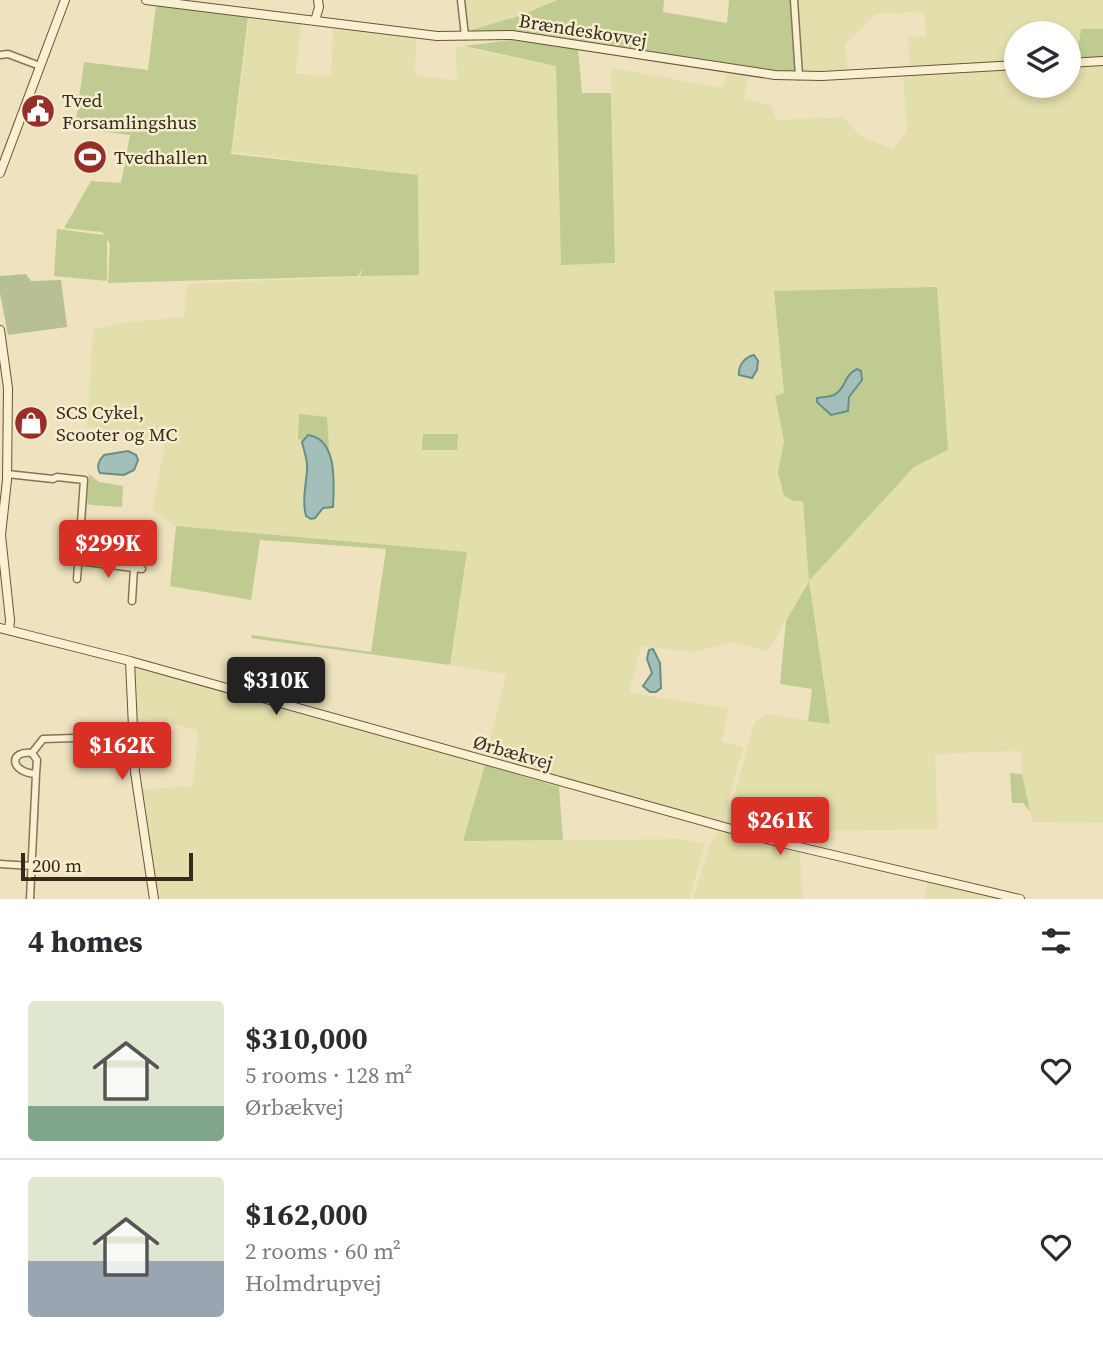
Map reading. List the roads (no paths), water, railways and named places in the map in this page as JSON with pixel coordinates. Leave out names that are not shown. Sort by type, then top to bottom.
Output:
[{"type":"street","points":[[0,173],[3,156],[65,0]]},
{"type":"street","name":"Brændeskovvej","points":[[146,0],[438,36],[512,34],[775,75],[1004,66]]},
{"type":"street","points":[[315,21],[318,0]]},
{"type":"street","points":[[461,0],[465,36]]},
{"type":"street","points":[[794,0],[799,76]]},
{"type":"street","points":[[0,55],[8,54],[40,66]]},
{"type":"street","points":[[1081,62],[1103,61]]},
{"type":"street","points":[[0,330],[4,388],[4,459],[7,474],[1,535],[2,575],[10,620],[4,629]]},
{"type":"street","points":[[7,474],[84,480],[77,579]]},
{"type":"street","points":[[78,561],[142,569]]},
{"type":"street","points":[[132,601],[134,568]]},
{"type":"street","name":"Ørbækvej","points":[[4,629],[130,661],[778,842],[1020,899]]},
{"type":"street","points":[[130,661],[135,772],[154,899]]},
{"type":"street","points":[[32,753],[43,739],[75,738]]},
{"type":"street","points":[[30,899],[37,760],[32,753],[23,752],[18,755],[15,761],[17,768],[21,772],[36,774]]},
{"type":"street","points":[[0,864],[32,866]]},
{"type":"water","points":[[754,355],[758,361],[752,378],[739,375],[743,362]]},
{"type":"water","points":[[857,369],[861,371],[862,380],[849,397],[848,411],[831,415],[817,402],[817,398],[832,396],[838,392],[849,375]]},
{"type":"water","points":[[308,435],[318,438],[325,445],[333,475],[333,507],[323,508],[311,519],[306,516],[304,499],[307,466],[302,442]]},
{"type":"water","points":[[128,451],[136,455],[138,460],[134,470],[124,475],[100,473],[98,468],[104,455]]},
{"type":"water","points":[[653,649],[660,663],[661,688],[650,692],[643,686],[652,673],[647,659],[649,650]]},
{"type":"place","name":"Tved Forsamlingshus","points":[[38,111]]},
{"type":"place","name":"Tvedhallen","points":[[90,157]]},
{"type":"place","name":"SCS Cykel, Scooter og MC","points":[[31,423]]}]
